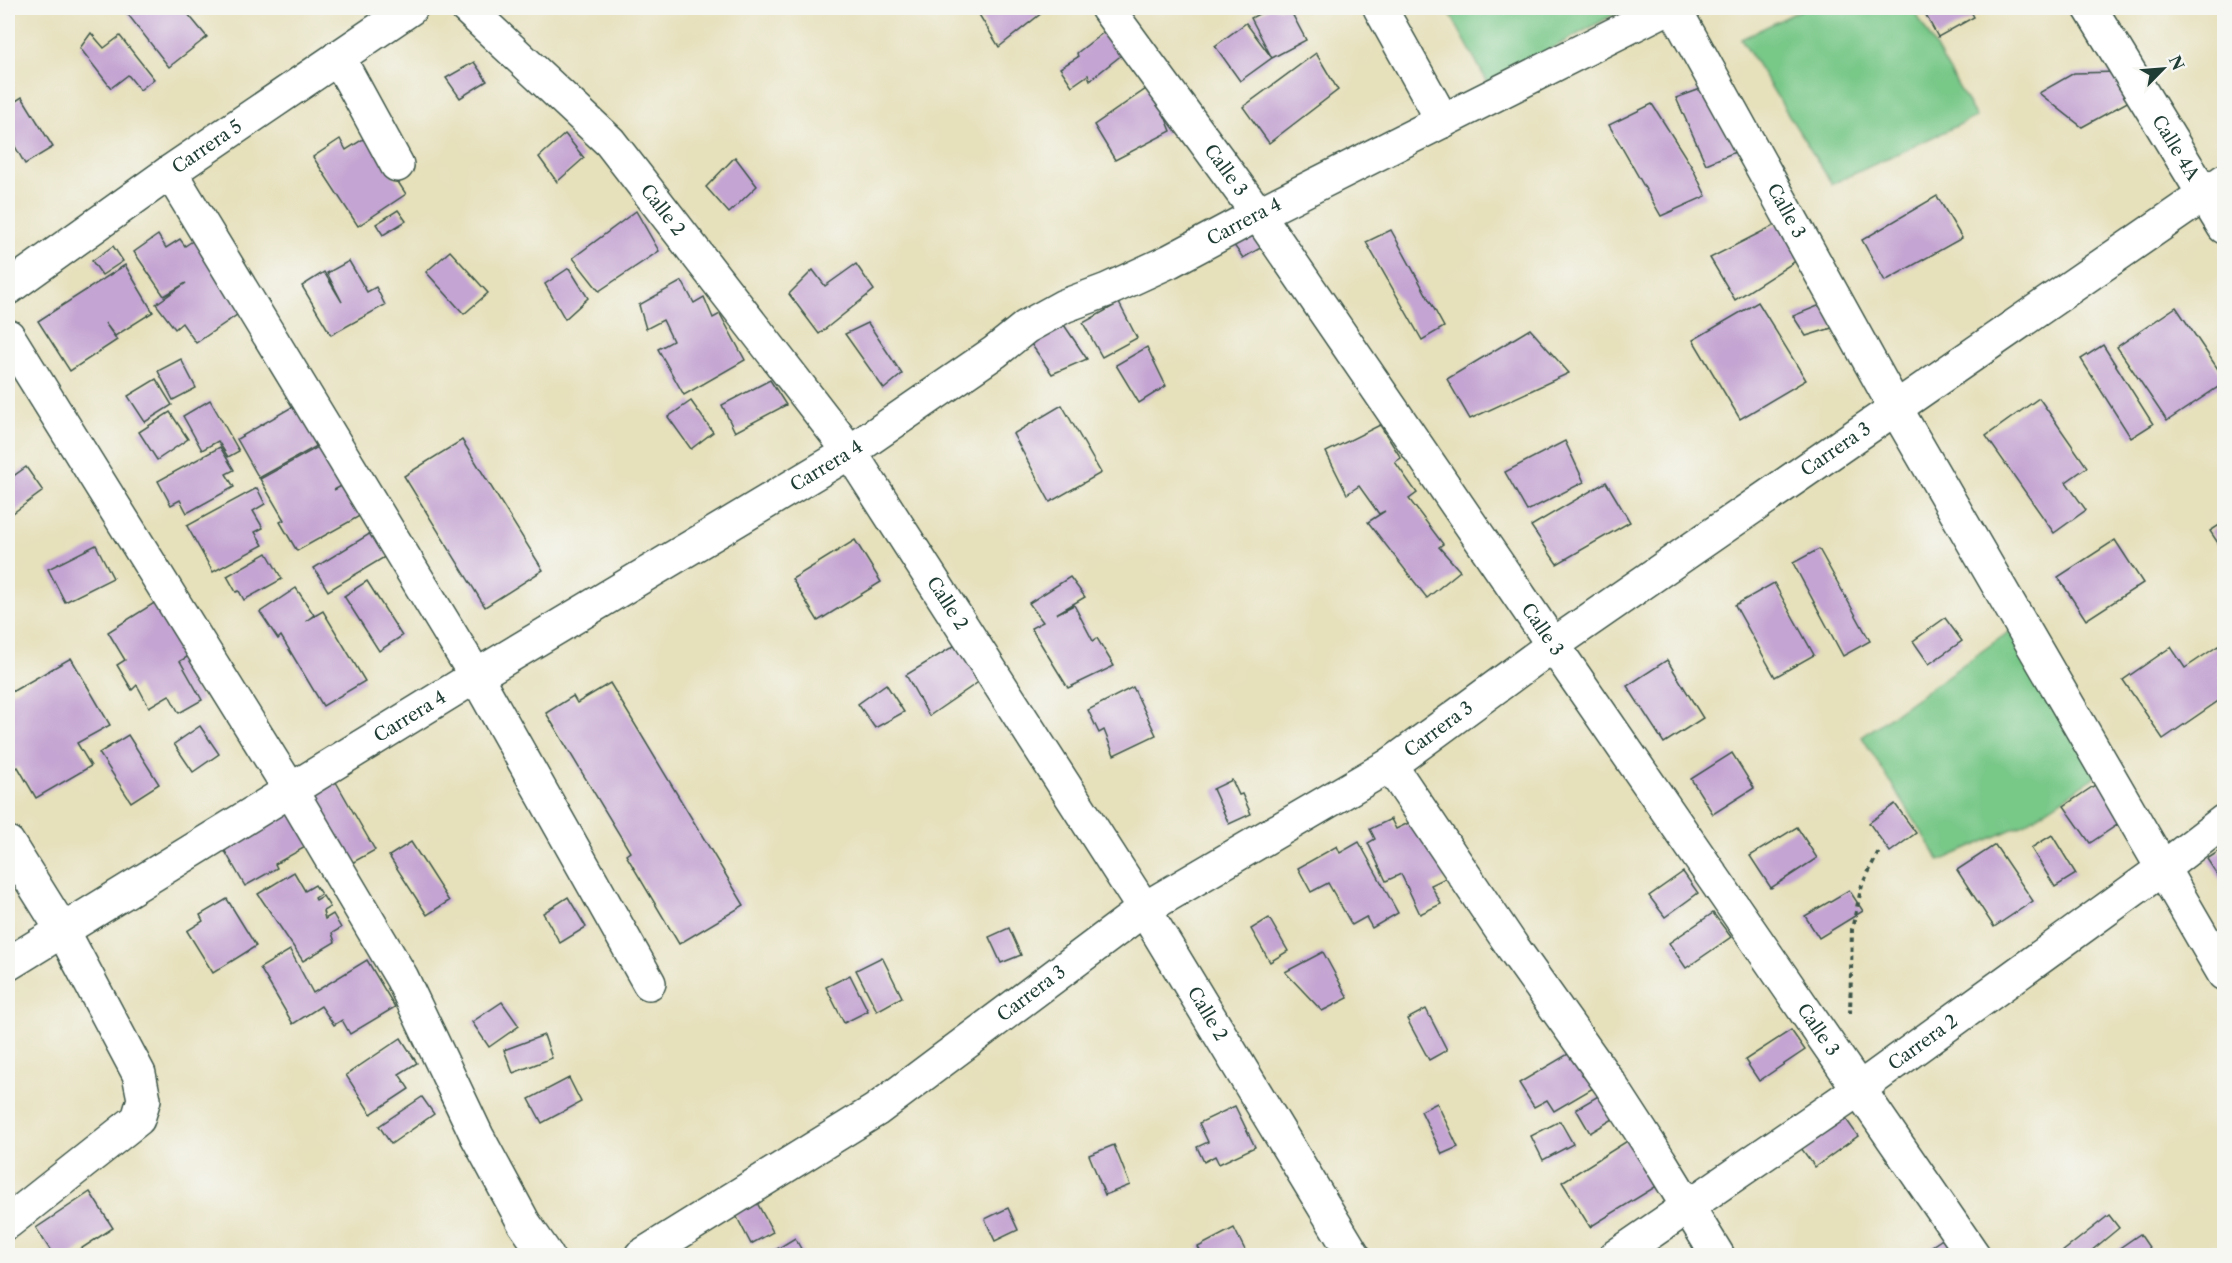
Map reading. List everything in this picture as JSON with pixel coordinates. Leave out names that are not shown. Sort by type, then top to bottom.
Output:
[{"type":"street","name":"Carrera 5","points":[[8,288],[170,172],[411,8]]},
{"type":"street","name":"Calle 2","points":[[467,8],[610,141],[850,452],[1144,909],[1354,1256]]},
{"type":"street","name":"Calle 3","points":[[1107,8],[1258,214],[1974,1256]]},
{"type":"street","points":[[1380,8],[1443,121]]},
{"type":"street","name":"Carrera 4","points":[[8,964],[476,676],[850,452],[995,352],[1026,327],[1064,306],[1107,290],[1170,261],[1258,214],[1667,8]]},
{"type":"street","name":"Calle 3","points":[[1674,8],[1896,409],[2224,974]]},
{"type":"street","name":"Calle 4A","points":[[2090,8],[2215,188],[2224,227]]},
{"type":"street","points":[[338,57],[397,165]]},
{"type":"street","points":[[170,172],[476,676],[649,983]]},
{"type":"street","name":"Carrera 3","points":[[641,1256],[876,1110],[1144,909],[1394,762],[1553,645],[2215,188]]},
{"type":"street","points":[[8,336],[291,791],[402,978],[477,1136],[524,1223],[547,1256]]},
{"type":"street","points":[[1394,762],[1514,949],[1693,1203],[1718,1256]]},
{"type":"street","name":"Carrera 2","points":[[1616,1256],[1767,1150],[1850,1077],[2162,869],[2224,821]]},
{"type":"street","points":[[8,843],[63,931],[140,1074],[144,1099],[138,1119],[8,1222]]},
{"type":"path","points":[[1850,1077],[1852,929],[1862,885],[1880,849]]},
{"type":"green space","points":[[1447,8],[1626,8],[1488,83]]},
{"type":"green space","points":[[1805,8],[1913,8],[1976,117],[1832,184],[1741,39]]},
{"type":"green space","points":[[2017,626],[2111,766],[2026,823],[1940,861],[1862,737]]},
{"type":"building","points":[[138,8],[183,8],[207,37],[169,67],[126,12]]},
{"type":"building","points":[[986,8],[1048,8],[999,47],[978,13]]},
{"type":"building","points":[[1270,8],[1289,8],[1306,40],[1272,58],[1251,18]]},
{"type":"building","points":[[1922,8],[1969,8],[1974,17],[1938,37]]},
{"type":"building","points":[[1246,23],[1272,58],[1240,81],[1215,46]]},
{"type":"building","points":[[1104,32],[1123,54],[1090,80],[1088,75],[1072,86],[1060,68],[1078,57],[1077,53]]},
{"type":"building","points":[[91,33],[104,48],[120,36],[154,79],[140,90],[128,75],[111,88],[80,48]]},
{"type":"building","points":[[1316,53],[1338,90],[1269,143],[1243,107]]},
{"type":"building","points":[[474,62],[487,81],[460,98],[446,78]]},
{"type":"building","points":[[2119,72],[2133,99],[2082,127],[2039,93],[2074,73]]},
{"type":"building","points":[[1152,85],[1171,131],[1115,160],[1094,125]]},
{"type":"building","points":[[1709,86],[1740,150],[1706,164],[1676,98]]},
{"type":"building","points":[[22,97],[53,147],[25,164],[8,134],[8,106]]},
{"type":"building","points":[[1652,104],[1692,167],[1706,196],[1661,216],[1609,125]]},
{"type":"building","points":[[565,134],[584,158],[557,182],[539,157]]},
{"type":"building","points":[[368,136],[406,194],[358,226],[313,157],[340,139],[346,150]]},
{"type":"building","points":[[735,157],[757,186],[729,213],[706,187]]},
{"type":"building","points":[[1937,196],[1962,238],[1885,281],[1862,240]]},
{"type":"building","points":[[398,210],[406,221],[383,235],[376,224]]},
{"type":"building","points":[[636,211],[659,251],[599,291],[573,258]]},
{"type":"building","points":[[1249,221],[1264,246],[1243,258],[1226,234]]},
{"type":"building","points":[[1781,222],[1802,257],[1735,300],[1710,258]]},
{"type":"building","points":[[1391,230],[1444,327],[1422,340],[1366,242]]},
{"type":"building","points":[[203,234],[250,306],[196,343],[182,323],[175,329],[156,304],[186,283],[164,296],[134,252],[158,235],[166,248],[180,239],[185,246]]},
{"type":"building","points":[[113,246],[123,261],[102,275],[92,261]]},
{"type":"building","points":[[450,251],[488,293],[464,314],[426,272]]},
{"type":"building","points":[[349,261],[367,292],[376,287],[385,305],[331,335],[302,286],[324,272],[342,302],[327,273]]},
{"type":"building","points":[[856,264],[874,290],[819,334],[789,294],[813,270],[825,286]]},
{"type":"building","points":[[125,265],[153,312],[115,336],[105,323],[117,340],[70,371],[38,321]]},
{"type":"building","points":[[569,268],[588,298],[565,319],[545,284]]},
{"type":"building","points":[[682,281],[694,303],[704,297],[713,318],[720,314],[745,360],[684,395],[658,349],[673,341],[663,320],[646,329],[639,305]]},
{"type":"building","points":[[1758,302],[1806,380],[1740,419],[1693,340]]},
{"type":"building","points":[[1119,303],[1137,338],[1102,357],[1083,323]]},
{"type":"building","points":[[1823,304],[1835,327],[1806,336],[1793,316]]},
{"type":"building","points":[[2176,307],[2224,378],[2224,383],[2167,421],[2117,347]]},
{"type":"building","points":[[1062,322],[1087,359],[1052,374],[1029,341]]},
{"type":"building","points":[[868,323],[902,374],[884,389],[845,334]]},
{"type":"building","points":[[1530,329],[1569,373],[1470,419],[1447,379]]},
{"type":"building","points":[[2103,345],[2153,424],[2131,438],[2081,359]]},
{"type":"building","points":[[1147,347],[1166,386],[1139,403],[1116,365]]},
{"type":"building","points":[[181,359],[196,388],[173,400],[158,371]]},
{"type":"building","points":[[156,379],[172,405],[145,422],[128,396]]},
{"type":"building","points":[[770,380],[786,405],[735,432],[722,405]]},
{"type":"building","points":[[2039,398],[2087,467],[2066,482],[2086,510],[2054,533],[1986,436]]},
{"type":"building","points":[[210,400],[239,451],[228,457],[218,441],[202,450],[183,416]]},
{"type":"building","points":[[304,400],[326,441],[259,478],[237,439]]},
{"type":"building","points":[[691,401],[713,432],[691,449],[668,417]]},
{"type":"building","points":[[1062,405],[1101,473],[1050,502],[1013,434]]},
{"type":"building","points":[[170,412],[188,439],[157,460],[139,432]]},
{"type":"building","points":[[1380,425],[1401,458],[1395,462],[1417,493],[1409,499],[1443,544],[1439,547],[1460,571],[1427,598],[1368,522],[1385,511],[1379,514],[1359,486],[1347,494],[1326,452]]},
{"type":"building","points":[[462,440],[543,570],[485,607],[404,476]]},
{"type":"building","points":[[1565,441],[1584,482],[1527,511],[1505,472]]},
{"type":"building","points":[[327,442],[365,513],[297,551],[280,522],[284,520],[260,479]]},
{"type":"building","points":[[220,447],[234,470],[226,474],[234,487],[187,513],[180,500],[171,505],[158,481]]},
{"type":"building","points":[[26,467],[43,491],[13,513],[8,504],[8,480]]},
{"type":"building","points":[[1606,482],[1630,522],[1557,564],[1531,526]]},
{"type":"building","points":[[257,488],[265,504],[253,511],[263,528],[255,532],[263,545],[213,572],[187,526]]},
{"type":"building","points":[[2224,522],[2224,552],[2210,531]]},
{"type":"building","points":[[384,525],[398,549],[328,591],[314,568]]},
{"type":"building","points":[[855,540],[881,582],[818,621],[792,579]]},
{"type":"building","points":[[2115,540],[2143,583],[2086,620],[2058,577]]},
{"type":"building","points":[[96,545],[113,578],[65,602],[48,569]]},
{"type":"building","points":[[1819,549],[1870,641],[1843,656],[1793,563]]},
{"type":"building","points":[[267,553],[282,579],[244,600],[239,591],[236,592],[227,576]]},
{"type":"building","points":[[1070,577],[1085,597],[1056,614],[1074,605],[1093,641],[1097,638],[1114,666],[1068,688],[1031,628],[1043,622],[1029,603]]},
{"type":"building","points":[[367,581],[402,636],[379,651],[344,596]]},
{"type":"building","points":[[1774,583],[1814,655],[1775,677],[1735,605]]},
{"type":"building","points":[[296,588],[314,615],[306,621],[323,611],[365,681],[323,706],[281,636],[278,639],[260,612]]},
{"type":"building","points":[[167,595],[198,651],[180,661],[202,700],[179,713],[169,695],[149,707],[137,685],[132,690],[117,665],[125,660],[108,632]]},
{"type":"building","points":[[1945,618],[1962,641],[1929,664],[1913,641]]},
{"type":"building","points":[[967,638],[990,674],[929,716],[906,675]]},
{"type":"building","points":[[2218,646],[2224,655],[2224,697],[2163,739],[2123,680],[2171,647],[2185,668]]},
{"type":"building","points":[[71,658],[110,725],[77,743],[91,766],[36,798],[18,767],[12,770],[8,764],[8,694]]},
{"type":"building","points":[[1667,660],[1703,718],[1664,743],[1627,686]]},
{"type":"building","points":[[610,683],[744,905],[679,944],[626,855],[630,852],[546,713],[573,696],[577,703]]},
{"type":"building","points":[[886,684],[904,712],[875,728],[858,704]]},
{"type":"building","points":[[1133,687],[1156,735],[1114,755],[1104,730],[1099,733],[1088,710]]},
{"type":"building","points":[[200,726],[219,754],[193,772],[174,744]]},
{"type":"building","points":[[128,735],[159,784],[131,802],[99,753]]},
{"type":"building","points":[[1732,753],[1754,788],[1713,814],[1691,779]]},
{"type":"building","points":[[2104,779],[2129,817],[2090,843],[2064,806]]},
{"type":"building","points":[[1232,780],[1239,795],[1242,794],[1251,814],[1229,824],[1213,789]]},
{"type":"building","points":[[336,782],[375,850],[350,864],[312,796]]},
{"type":"building","points":[[294,802],[316,841],[275,864],[277,868],[245,886],[221,844]]},
{"type":"building","points":[[1895,804],[1916,833],[1890,852],[1869,823]]},
{"type":"building","points":[[1419,818],[1450,876],[1431,885],[1441,904],[1420,914],[1401,874],[1386,881],[1368,843],[1375,839],[1370,829],[1391,819],[1396,829]]},
{"type":"building","points":[[1797,827],[1817,858],[1771,888],[1750,856]]},
{"type":"building","points":[[2052,835],[2076,874],[2055,887],[2031,848]]},
{"type":"building","points":[[411,842],[449,901],[427,915],[389,856]]},
{"type":"building","points":[[1359,842],[1398,913],[1372,928],[1366,917],[1352,925],[1328,883],[1311,892],[1298,868],[1337,846],[1340,853]]},
{"type":"building","points":[[1995,845],[2033,901],[1994,927],[1957,870]]},
{"type":"building","points":[[2224,848],[2224,885],[2207,859]]},
{"type":"building","points":[[294,872],[305,891],[315,885],[321,894],[315,898],[316,900],[323,896],[330,907],[323,911],[325,919],[333,914],[341,928],[332,933],[335,942],[303,961],[258,894]]},
{"type":"building","points":[[1683,872],[1698,893],[1665,917],[1649,896]]},
{"type":"building","points":[[1849,890],[1863,911],[1819,938],[1805,916]]},
{"type":"building","points":[[568,897],[586,927],[560,943],[543,913]]},
{"type":"building","points":[[227,899],[256,946],[213,973],[187,931],[203,921],[200,915]]},
{"type":"building","points":[[1713,913],[1731,937],[1686,968],[1669,943]]},
{"type":"building","points":[[1269,918],[1288,951],[1270,962],[1251,929]]},
{"type":"building","points":[[1009,928],[1021,955],[1001,963],[989,937]]},
{"type":"building","points":[[290,950],[313,993],[367,960],[395,1007],[350,1034],[342,1020],[334,1025],[321,1006],[293,1024],[260,968]]},
{"type":"building","points":[[1323,952],[1348,998],[1322,1011],[1285,972]]},
{"type":"building","points":[[882,957],[902,997],[877,1011],[856,970]]},
{"type":"building","points":[[850,975],[868,1011],[844,1023],[826,987]]},
{"type":"building","points":[[502,1002],[519,1026],[489,1047],[472,1022]]},
{"type":"building","points":[[1426,1009],[1447,1050],[1429,1060],[1407,1019]]},
{"type":"building","points":[[1791,1030],[1805,1050],[1759,1081],[1745,1060]]},
{"type":"building","points":[[544,1035],[552,1058],[513,1073],[504,1050]]},
{"type":"building","points":[[401,1038],[417,1063],[399,1074],[409,1089],[371,1114],[346,1075]]},
{"type":"building","points":[[1580,1047],[1595,1087],[1554,1111],[1547,1100],[1534,1107],[1519,1083]]},
{"type":"building","points":[[569,1078],[581,1102],[542,1123],[529,1099]]},
{"type":"building","points":[[1605,1092],[1618,1116],[1590,1133],[1576,1109]]},
{"type":"building","points":[[422,1097],[434,1114],[391,1144],[379,1126]]},
{"type":"building","points":[[1437,1103],[1458,1147],[1442,1154],[1421,1111]]},
{"type":"building","points":[[1235,1106],[1255,1147],[1219,1164],[1215,1156],[1204,1162],[1197,1147],[1208,1142],[1199,1123]]},
{"type":"building","points":[[1841,1112],[1858,1136],[1815,1167],[1798,1144]]},
{"type":"building","points":[[1560,1121],[1573,1144],[1543,1160],[1531,1136]]},
{"type":"building","points":[[1632,1138],[1660,1184],[1590,1227],[1562,1182]]},
{"type":"building","points":[[1114,1145],[1130,1185],[1105,1195],[1089,1155]]},
{"type":"building","points":[[90,1192],[113,1228],[70,1256],[54,1256],[36,1228]]},
{"type":"building","points":[[751,1192],[773,1232],[751,1244],[730,1204]]},
{"type":"building","points":[[1008,1208],[1018,1230],[995,1241],[985,1219]]},
{"type":"building","points":[[2109,1215],[2119,1228],[2085,1256],[2057,1256]]},
{"type":"building","points":[[1234,1228],[1248,1256],[1203,1256],[1198,1247]]},
{"type":"building","points":[[1953,1232],[1970,1256],[1917,1256]]},
{"type":"building","points":[[2140,1234],[2155,1256],[2108,1256]]},
{"type":"building","points":[[795,1238],[805,1256],[774,1256],[772,1252]]}]
